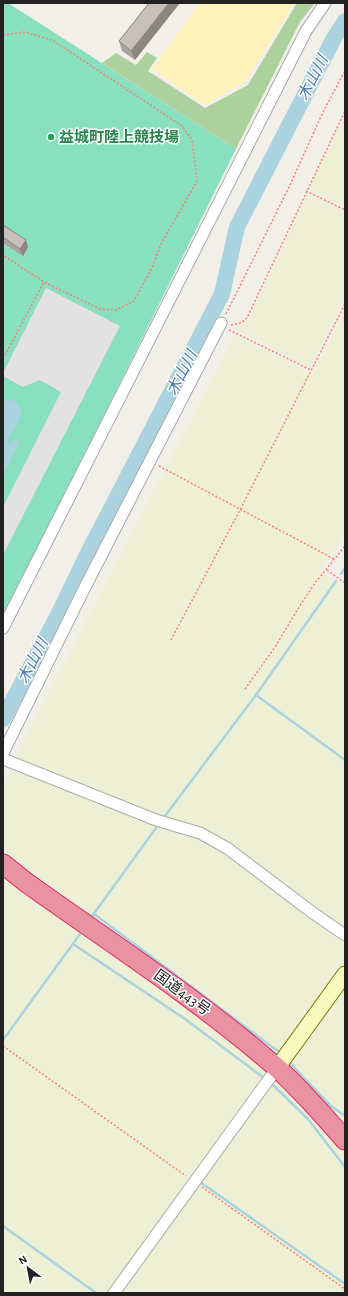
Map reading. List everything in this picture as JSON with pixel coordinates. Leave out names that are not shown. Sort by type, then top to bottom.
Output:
[{"type":"highway","name":"国道443号","points":[[3,864],[27,883],[212,1015],[277,1068],[318,1108],[345,1140]]},
{"type":"street","points":[[3,628],[306,31],[325,3]]},
{"type":"street","points":[[3,752],[83,591],[222,323]]},
{"type":"street","points":[[3,759],[156,820],[200,833],[227,848],[312,913],[345,935]]},
{"type":"street","points":[[114,1293],[345,974]]},
{"type":"path","points":[[3,35],[25,32],[52,40],[182,126],[192,140],[196,181],[161,244],[152,268],[134,301],[116,310],[100,309],[44,282],[3,255]]},
{"type":"path","points":[[222,323],[323,112],[345,71]]},
{"type":"path","points":[[222,323],[232,325],[241,323],[247,318],[345,111]]},
{"type":"path","points":[[306,191],[345,210]]},
{"type":"path","points":[[3,359],[44,282]]},
{"type":"path","points":[[171,640],[240,510],[345,304]]},
{"type":"path","points":[[222,323],[227,329],[311,370]]},
{"type":"path","points":[[150,462],[334,559]]},
{"type":"path","points":[[245,689],[275,647],[315,583],[345,546]]},
{"type":"path","points":[[327,570],[345,583]]},
{"type":"path","points":[[3,1046],[345,1289]]},
{"type":"green space","points":[[3,3],[8,3],[236,149],[3,619]]},
{"type":"green space","points":[[297,3],[315,3],[300,22],[236,149],[102,63],[116,53],[136,65],[147,52],[157,58],[148,71],[205,108],[248,85]]},
{"type":"green space","points":[[345,116],[345,207],[308,189]]},
{"type":"green space","points":[[307,194],[345,213],[345,298],[309,368],[236,329],[249,319]]},
{"type":"green space","points":[[345,310],[345,537],[319,570],[345,588],[345,1293],[3,1293],[3,788],[19,749],[235,335],[312,374]]},
{"type":"sand","points":[[200,3],[294,3],[245,82],[204,105],[152,69]]},
{"type":"shaded area","points":[[46,288],[120,326],[3,555],[3,507],[61,392],[40,380],[23,387],[3,376],[3,373]]},
{"type":"water","points":[[8,399],[16,402],[21,409],[20,418],[6,445],[8,446],[15,439],[19,440],[19,444],[3,476],[3,401]]},
{"type":"building","points":[[149,3],[169,3],[131,51],[119,41]]},
{"type":"building","points":[[3,225],[26,240],[20,249],[3,237]]},
{"type":"waterway","name":"木山川","points":[[3,719],[58,615],[88,553],[222,294],[237,227],[334,38],[345,21]]},
{"type":"waterway","points":[[341,574],[345,568]]},
{"type":"waterway","points":[[165,816],[256,695],[336,581]]},
{"type":"waterway","points":[[256,695],[345,760]]},
{"type":"waterway","points":[[90,919],[156,828]]},
{"type":"waterway","points":[[94,914],[279,1052]]},
{"type":"waterway","points":[[3,1040],[83,930]]},
{"type":"waterway","points":[[73,944],[185,1019],[264,1078]]},
{"type":"waterway","points":[[290,1063],[331,1106],[345,1116]]},
{"type":"waterway","points":[[273,1085],[308,1119],[345,1167]]},
{"type":"waterway","points":[[200,1182],[345,1284]]},
{"type":"waterway","points":[[3,1226],[96,1293]]},
{"type":"place","name":"益城町陸上競技場","points":[[51,137]]}]
